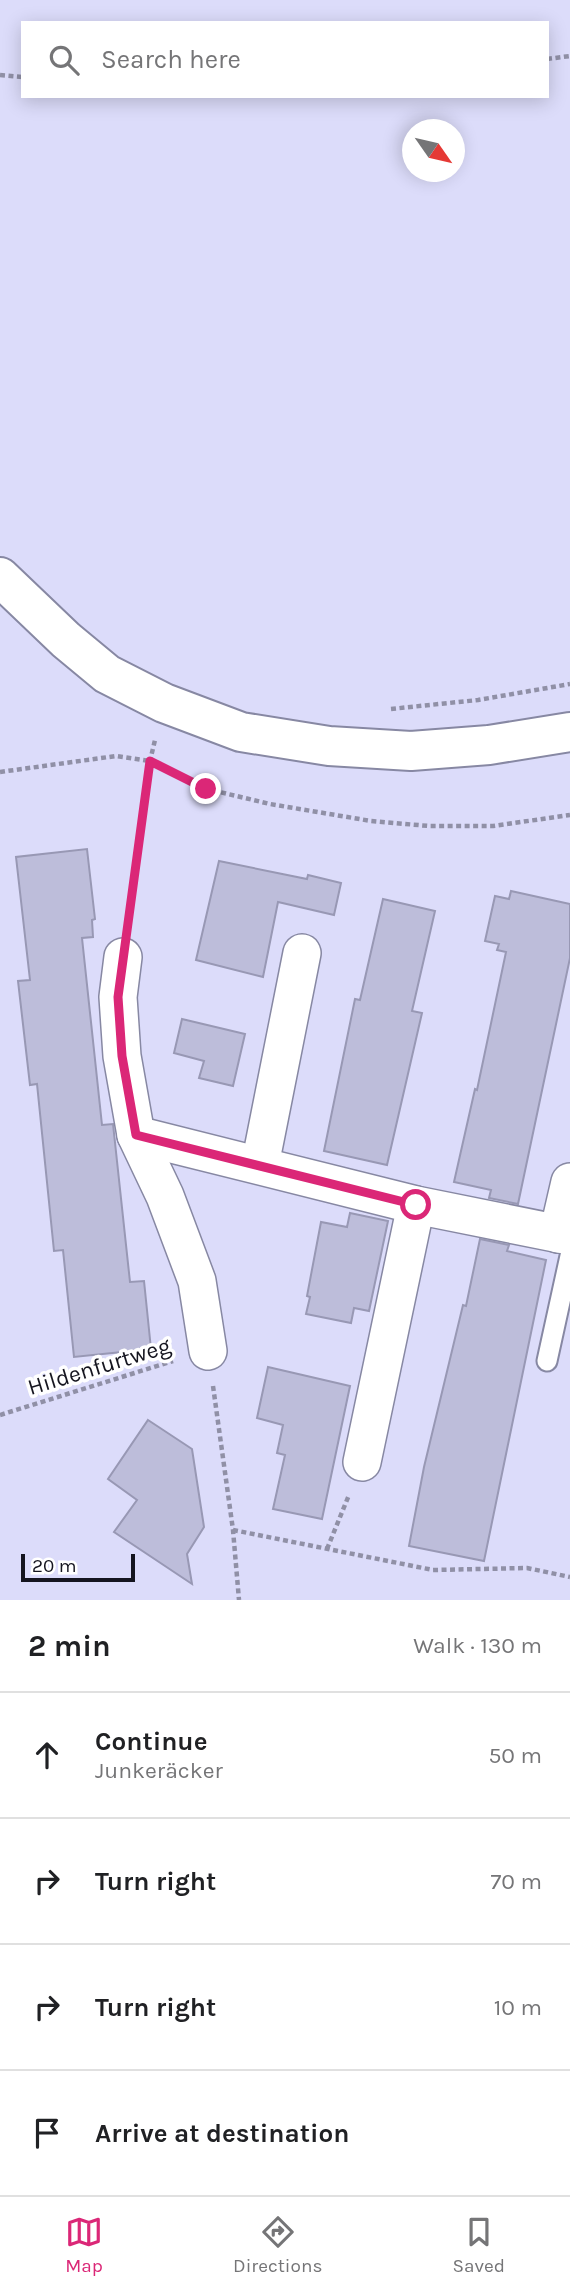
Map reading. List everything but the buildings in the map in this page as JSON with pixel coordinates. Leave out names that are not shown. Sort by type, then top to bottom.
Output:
[{"type":"main road","points":[[0,577],[66,640],[107,674],[164,703],[241,732],[329,746],[411,751],[489,745],[570,732]]},
{"type":"street","points":[[260,1165],[302,953]]},
{"type":"street","points":[[122,957],[118,997],[122,1056],[136,1135],[165,1196],[197,1281],[208,1351]]},
{"type":"street","points":[[136,1135],[566,1242],[570,1182]]},
{"type":"street","points":[[362,1462],[416,1205]]},
{"type":"lane","points":[[547,1361],[566,1242]]},
{"type":"path","points":[[549,59],[570,56]]},
{"type":"path","points":[[0,75],[21,77]]},
{"type":"path","points":[[387,709],[478,700],[570,684]]},
{"type":"path","points":[[0,772],[116,756],[150,761],[206,789],[270,804],[371,821],[429,826],[493,827],[570,815]]},
{"type":"path","points":[[122,957],[150,761]]},
{"type":"path","points":[[208,1351],[233,1530],[239,1600]]},
{"type":"path","name":"Hildenfurtweg","points":[[0,1415],[208,1351]]},
{"type":"path","points":[[327,1549],[362,1462]]},
{"type":"path","points":[[233,1530],[433,1570],[527,1568],[570,1577]]},
{"type":"route","points":[[206,789],[150,761],[118,997],[122,1056],[136,1135],[416,1205]]}]
